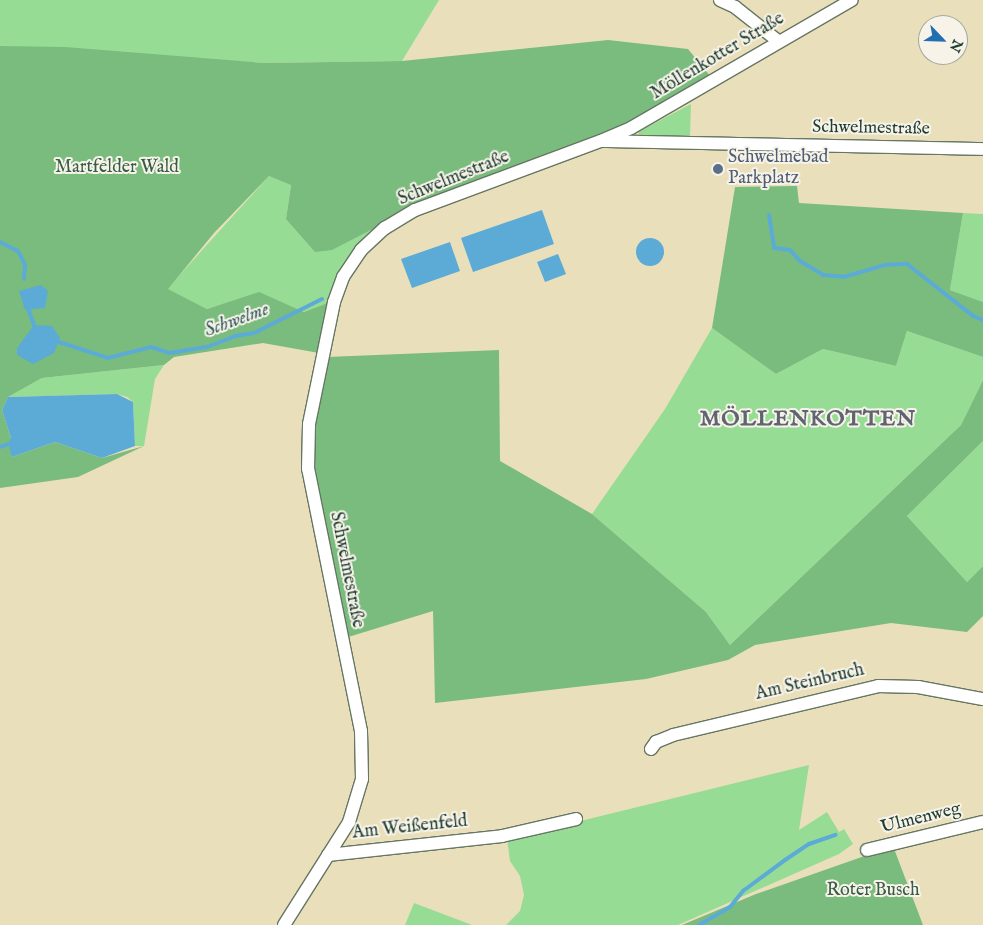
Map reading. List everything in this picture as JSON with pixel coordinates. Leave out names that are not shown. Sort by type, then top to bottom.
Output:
[{"type":"street","points":[[720,0],[735,7],[778,41]]},
{"type":"street","name":"Möllenkotter Straße","points":[[601,142],[640,123],[778,41],[852,0]]},
{"type":"street","name":"Schwelmestraße","points":[[328,855],[349,822],[362,779],[361,731],[308,469],[309,424],[340,285],[361,250],[385,228],[415,210],[601,142],[983,149]]},
{"type":"street","name":"Am Steinbruch","points":[[651,749],[660,740],[690,730],[878,686],[918,687],[983,699]]},
{"type":"street","name":"Am Weißenfeld","points":[[328,855],[502,836],[576,820]]},
{"type":"street","name":"Ulmenweg","points":[[867,850],[983,822]]},
{"type":"street","points":[[284,925],[328,855]]},
{"type":"green space","points":[[0,0],[439,0],[402,61],[264,63],[0,46]]},
{"type":"green space","name":"Martfelder Wald","points":[[608,40],[688,49],[711,77],[597,138],[390,220],[332,250],[315,252],[286,219],[291,185],[269,176],[214,233],[168,289],[207,309],[259,292],[304,312],[330,302],[319,353],[263,343],[174,357],[164,365],[42,378],[8,397],[2,410],[11,438],[12,457],[55,442],[102,458],[144,446],[78,477],[0,488],[0,46],[65,47],[264,63],[402,61]]},
{"type":"green space","points":[[691,104],[690,137],[640,136],[638,132]]},
{"type":"green space","points":[[269,176],[291,184],[286,219],[390,220],[330,302],[304,312],[259,293],[207,309],[167,289]]},
{"type":"green space","points":[[797,186],[799,203],[963,213],[950,290],[983,302],[983,357],[907,331],[896,366],[823,349],[776,374],[712,328],[735,187]]},
{"type":"green space","points":[[963,213],[983,214],[983,302],[950,290]]},
{"type":"green space","points":[[712,328],[776,374],[823,349],[896,366],[907,331],[983,357],[983,380],[961,425],[730,645],[706,612],[592,514],[665,409]]},
{"type":"green space","points":[[499,350],[500,461],[592,514],[706,612],[730,645],[961,425],[983,380],[983,441],[907,516],[967,582],[983,566],[983,616],[967,632],[891,623],[755,645],[728,660],[646,679],[435,703],[433,611],[345,638],[312,469],[314,425],[327,357]]},
{"type":"green space","points":[[164,365],[155,379],[144,446],[135,446],[133,402],[127,397],[117,394],[8,397],[42,378]]},
{"type":"green space","points":[[983,441],[983,566],[967,582],[907,516]]},
{"type":"green space","points":[[809,765],[799,830],[827,812],[839,832],[844,829],[853,844],[839,854],[678,925],[506,925],[520,911],[524,895],[520,876],[510,861],[507,839]]},
{"type":"green space","name":"Roter Busch","points":[[893,846],[923,925],[682,925],[756,894]]},
{"type":"green space","points":[[414,903],[472,925],[405,925]]},
{"type":"water","points":[[542,210],[554,244],[473,272],[461,238]]},
{"type":"water","points":[[650,238],[660,242],[664,252],[660,262],[650,266],[640,262],[636,252],[640,242]]},
{"type":"water","points":[[450,242],[460,271],[412,288],[401,259]]},
{"type":"water","points":[[558,254],[566,274],[545,282],[537,262]]},
{"type":"water","points":[[41,285],[48,291],[45,308],[25,310],[19,291]]},
{"type":"water","points":[[34,325],[52,326],[60,338],[54,353],[33,364],[17,355],[17,348]]},
{"type":"water","points":[[117,394],[133,402],[135,446],[102,458],[55,442],[12,457],[8,444],[11,438],[2,410],[8,397]]},
{"type":"waterway","name":"Schwelme","points":[[769,215],[774,248],[790,250],[800,261],[823,275],[844,277],[885,265],[907,264],[973,316],[983,320]]},
{"type":"waterway","points":[[0,242],[18,251],[25,265],[24,279]]},
{"type":"waterway","name":"Schwelme","points":[[59,342],[108,358],[151,347],[169,353],[207,347],[235,336],[254,333],[322,299]]},
{"type":"waterway","points":[[28,308],[34,325]]},
{"type":"waterway","name":"Schwelme","points":[[0,447],[8,444]]},
{"type":"waterway","points":[[699,925],[730,907],[743,891],[809,844],[835,835]]},
{"type":"place","name":"Schwelmebad Parkplatz","points":[[718,169]]},
{"type":"district","name":"MÖLLENKOTTEN","points":[[808,420]]}]
